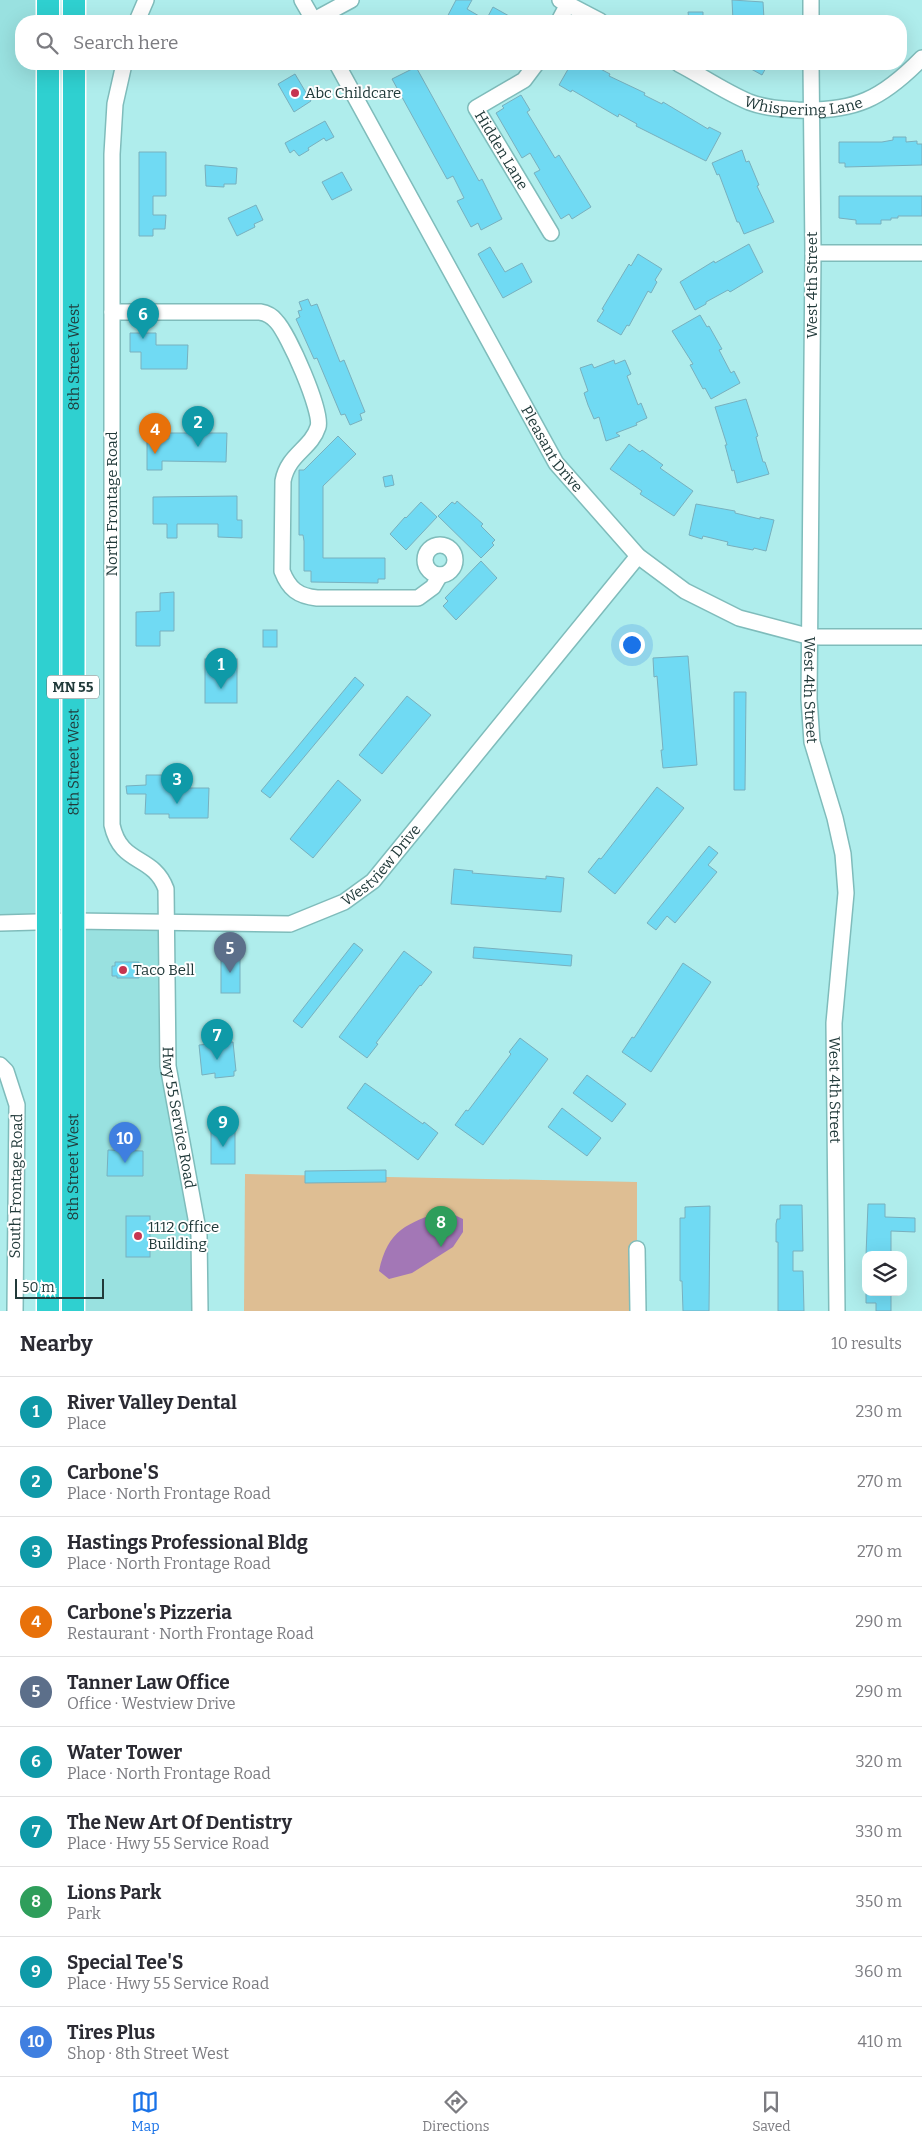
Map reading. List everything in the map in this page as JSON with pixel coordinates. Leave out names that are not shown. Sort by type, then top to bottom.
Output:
[{"type":"highway","points":[[48,0],[48,15]]},
{"type":"highway","points":[[74,0],[74,15]]},
{"type":"highway","name":"8th Street West","points":[[48,70],[48,1311]]},
{"type":"highway","name":"8th Street West","points":[[73,1311],[74,70]]},
{"type":"street","points":[[140,15],[146,0]]},
{"type":"street","points":[[302,0],[311,15]]},
{"type":"street","points":[[325,15],[351,0]]},
{"type":"street","points":[[811,0],[811,15]]},
{"type":"street","points":[[561,15],[564,2],[589,15]]},
{"type":"street","name":"Whispering Lane","points":[[690,70],[749,102],[778,109],[842,109],[877,96],[906,74],[922,58]]},
{"type":"street","name":"North Frontage Road","points":[[123,70],[115,104],[112,154],[112,825],[115,839],[122,849],[156,871],[163,879],[166,889],[168,922]]},
{"type":"street","name":"Pleasant Drive","points":[[340,70],[556,463],[638,556],[685,591],[739,618],[811,637],[922,637]]},
{"type":"street","name":"Hidden Lane","points":[[532,70],[524,80],[476,108],[551,233]]},
{"type":"street","name":"West 4th Street","points":[[811,70],[813,253],[809,699],[812,742],[835,818],[843,854],[846,894],[834,1023],[837,1311]]},
{"type":"street","points":[[813,253],[922,253]]},
{"type":"street","points":[[112,312],[253,311],[270,316],[281,327],[316,405],[319,420],[315,434],[287,466],[283,481],[282,571],[292,589],[306,597],[317,598],[418,598],[433,587],[440,575]]},
{"type":"street","name":"Westview Drive","points":[[0,923],[73,921],[290,924],[344,902],[373,881],[638,556]]},
{"type":"street","name":"Hwy 55 Service Road","points":[[168,922],[168,1066],[199,1236],[200,1311]]},
{"type":"street","name":"South Frontage Road","points":[[0,1065],[6,1071],[17,1106],[7,1185],[15,1311]]},
{"type":"street","points":[[637,1249],[638,1311]]},
{"type":"shaded area","points":[[0,0],[48,0],[48,15],[15,15],[15,70],[48,70],[47,921],[0,923]]},
{"type":"shaded area","points":[[73,921],[168,922],[168,1066],[199,1235],[200,1311],[73,1311]]},
{"type":"shaded area","points":[[245,1174],[637,1182],[637,1311],[244,1311]]},
{"type":"shaded area","points":[[444,1210],[463,1219],[463,1232],[453,1247],[412,1273],[389,1279],[379,1271],[388,1246],[401,1230],[410,1224]]},
{"type":"building","points":[[456,0],[472,0],[467,9],[477,15],[448,15]]},
{"type":"building","points":[[732,0],[763,2],[764,15],[733,15]]},
{"type":"building","points":[[493,7],[507,15],[489,15]]},
{"type":"building","points":[[688,12],[703,12],[703,15],[688,15]]},
{"type":"building","points":[[410,70],[418,70],[479,181],[482,179],[502,219],[481,230],[478,223],[471,227],[457,201],[464,198],[453,176],[447,179],[392,79]]},
{"type":"building","points":[[568,70],[602,70],[610,74],[609,76],[645,93],[644,95],[662,104],[663,102],[708,129],[709,127],[721,133],[706,161],[636,126],[637,124],[619,114],[618,117],[572,90],[571,92],[559,85]]},
{"type":"building","points":[[753,70],[765,70],[762,75]]},
{"type":"building","name":"Abc Childcare","points":[[295,74],[311,101],[294,112],[278,84]]},
{"type":"building","points":[[521,95],[530,110],[527,112],[555,158],[559,155],[591,207],[572,219],[569,214],[561,219],[534,173],[540,170],[530,153],[522,158],[496,113],[504,108],[502,106]]},
{"type":"building","points":[[325,121],[334,137],[326,141],[324,138],[299,156],[294,150],[290,153],[285,143]]},
{"type":"building","points":[[893,137],[906,137],[906,142],[917,141],[917,144],[922,144],[922,165],[845,167],[845,163],[839,163],[839,142],[882,142],[893,140]]},
{"type":"building","points":[[742,150],[746,162],[749,161],[759,185],[757,186],[774,222],[744,234],[739,222],[737,222],[719,174],[717,175],[712,163]]},
{"type":"building","points":[[139,152],[166,152],[166,196],[153,196],[153,215],[166,215],[165,229],[153,229],[153,236],[139,236]]},
{"type":"building","points":[[205,165],[237,168],[236,184],[224,184],[224,187],[206,186]]},
{"type":"building","points":[[342,172],[352,190],[332,200],[322,182]]},
{"type":"building","points":[[839,196],[922,196],[922,216],[898,216],[898,218],[891,218],[891,220],[881,220],[881,224],[856,224],[856,220],[839,218]]},
{"type":"building","points":[[256,205],[263,220],[254,224],[255,227],[237,236],[228,218]]},
{"type":"building","points":[[749,244],[763,272],[730,292],[728,290],[706,302],[706,304],[695,310],[680,282],[714,261],[715,263]]},
{"type":"building","points":[[490,247],[505,272],[522,263],[532,282],[503,298],[478,254]]},
{"type":"building","points":[[638,254],[662,269],[655,280],[657,282],[651,293],[648,291],[629,326],[627,325],[621,335],[597,321],[604,310],[602,309],[629,264],[631,266]]},
{"type":"building","points":[[308,299],[311,306],[317,304],[340,362],[344,360],[365,412],[360,414],[362,420],[350,425],[345,414],[341,415],[317,358],[314,359],[296,319],[300,317],[298,311],[302,310],[299,302]]},
{"type":"building","points":[[700,315],[707,327],[709,326],[722,349],[719,350],[731,373],[734,371],[740,383],[711,399],[705,388],[703,389],[690,365],[693,364],[672,331]]},
{"type":"building","points":[[130,333],[156,333],[156,345],[188,345],[187,369],[141,369],[141,352],[130,352]]},
{"type":"building","points":[[614,360],[615,364],[625,360],[631,374],[627,376],[638,405],[641,403],[647,418],[636,423],[637,425],[616,433],[620,436],[606,441],[599,417],[594,419],[588,405],[584,393],[588,391],[580,368],[592,364],[594,368]]},
{"type":"building","points":[[746,399],[758,436],[756,437],[763,462],[765,462],[769,474],[737,483],[715,407]]},
{"type":"building","points":[[169,433],[227,433],[226,462],[162,461],[162,470],[147,470],[147,439],[169,439]]},
{"type":"building","points":[[338,436],[356,454],[323,486],[323,558],[385,558],[385,579],[378,579],[378,583],[311,582],[311,571],[304,571],[304,541],[303,535],[299,535],[299,470],[304,470]]},
{"type":"building","points":[[629,444],[640,452],[642,450],[663,465],[660,468],[693,491],[674,516],[640,494],[642,491],[610,469]]},
{"type":"building","points":[[392,475],[394,485],[385,487],[383,477]]},
{"type":"building","points":[[237,496],[237,520],[242,520],[242,538],[218,537],[218,524],[177,524],[177,538],[167,538],[167,524],[153,524],[153,497]]},
{"type":"building","points":[[457,501],[483,524],[481,526],[495,540],[492,543],[494,545],[481,558],[438,516],[452,502],[455,504]]},
{"type":"building","points":[[421,502],[437,517],[406,550],[390,534]]},
{"type":"building","points":[[696,504],[735,511],[735,513],[760,519],[760,517],[774,520],[766,551],[727,545],[728,542],[703,536],[702,539],[689,535]]},
{"type":"building","points":[[481,561],[497,578],[456,620],[443,606],[448,601],[445,598]]},
{"type":"building","points":[[174,592],[174,631],[160,631],[160,646],[136,646],[136,612],[160,611],[160,593]]},
{"type":"building","points":[[263,630],[277,630],[277,647],[263,647]]},
{"type":"building","points":[[688,656],[697,765],[663,768],[657,676],[654,677],[653,658]]},
{"type":"building","points":[[205,659],[237,659],[237,703],[205,703]]},
{"type":"building","points":[[355,677],[364,685],[270,798],[261,791]]},
{"type":"building","points":[[734,692],[746,692],[745,790],[734,790]]},
{"type":"building","points":[[407,696],[431,715],[382,774],[359,755]]},
{"type":"building","points":[[146,775],[170,775],[170,785],[179,785],[179,788],[209,788],[208,818],[169,818],[169,814],[145,814],[146,794],[127,794],[126,786],[146,785]]},
{"type":"building","points":[[338,780],[361,800],[313,858],[290,839]]},
{"type":"building","points":[[657,787],[684,808],[615,894],[588,872],[599,858],[601,859]]},
{"type":"building","points":[[709,846],[718,853],[708,865],[717,872],[675,923],[667,916],[656,930],[647,923]]},
{"type":"building","points":[[454,869],[473,871],[472,873],[546,879],[546,876],[564,878],[561,912],[451,904]]},
{"type":"building","points":[[354,943],[363,950],[302,1028],[293,1021]]},
{"type":"building","points":[[474,947],[572,955],[571,966],[473,958]]},
{"type":"building","points":[[404,951],[432,972],[376,1043],[378,1044],[367,1058],[339,1037]]},
{"type":"building","points":[[221,954],[240,954],[240,993],[221,993]]},
{"type":"building","name":"Taco Bell","points":[[115,962],[139,962],[139,978],[117,978],[117,976],[112,976],[112,966],[115,966]]},
{"type":"building","points":[[683,963],[711,982],[651,1072],[622,1052],[632,1037],[634,1038]]},
{"type":"building","points":[[520,1038],[548,1059],[483,1145],[455,1125],[466,1110],[468,1111],[511,1054],[509,1052]]},
{"type":"building","points":[[233,1042],[236,1071],[234,1071],[234,1076],[215,1078],[215,1073],[202,1075],[199,1045]]},
{"type":"building","points":[[587,1075],[626,1104],[612,1122],[573,1093]]},
{"type":"building","points":[[365,1083],[438,1133],[418,1160],[347,1108]]},
{"type":"building","points":[[562,1108],[601,1138],[587,1156],[548,1127]]},
{"type":"building","points":[[211,1129],[235,1129],[235,1164],[211,1164]]},
{"type":"building","points":[[108,1150],[143,1151],[143,1176],[107,1176]]},
{"type":"building","points":[[386,1170],[386,1182],[305,1183],[305,1171]]},
{"type":"building","points":[[868,1204],[885,1204],[885,1217],[915,1218],[915,1232],[891,1231],[891,1251],[866,1251]]},
{"type":"building","points":[[780,1205],[802,1205],[803,1251],[793,1251],[793,1271],[803,1271],[804,1311],[778,1311],[778,1242],[776,1242],[776,1224],[777,1219],[780,1219]]},
{"type":"building","points":[[710,1206],[709,1311],[683,1311],[682,1281],[680,1281],[680,1218],[685,1218],[685,1207]]},
{"type":"building","name":"1112 Office Building","points":[[126,1216],[150,1216],[150,1257],[126,1257]]},
{"type":"building","points":[[866,1296],[891,1296],[891,1311],[876,1311],[876,1303],[866,1303]]},
{"type":"place","name":"Abc Childcare","points":[[295,93]]},
{"type":"place","name":"Water Tower","points":[[143,339]]},
{"type":"place","name":"Carbone'S","points":[[198,447]]},
{"type":"place","name":"Carbone's Pizzeria","points":[[155,454]]},
{"type":"place","name":"River Valley Dental","points":[[221,689]]},
{"type":"place","name":"Hastings Professional Bldg","points":[[177,804]]},
{"type":"place","name":"Taco Bell","points":[[123,970]]},
{"type":"place","name":"Tanner Law Office","points":[[230,973]]},
{"type":"place","name":"The New Art Of Dentistry","points":[[217,1060]]},
{"type":"place","name":"Special Tee'S","points":[[223,1147]]},
{"type":"place","name":"Tires Plus","points":[[125,1163]]},
{"type":"place","name":"1112 Office Building","points":[[138,1236]]},
{"type":"place","name":"Lions Park","points":[[441,1247]]}]
